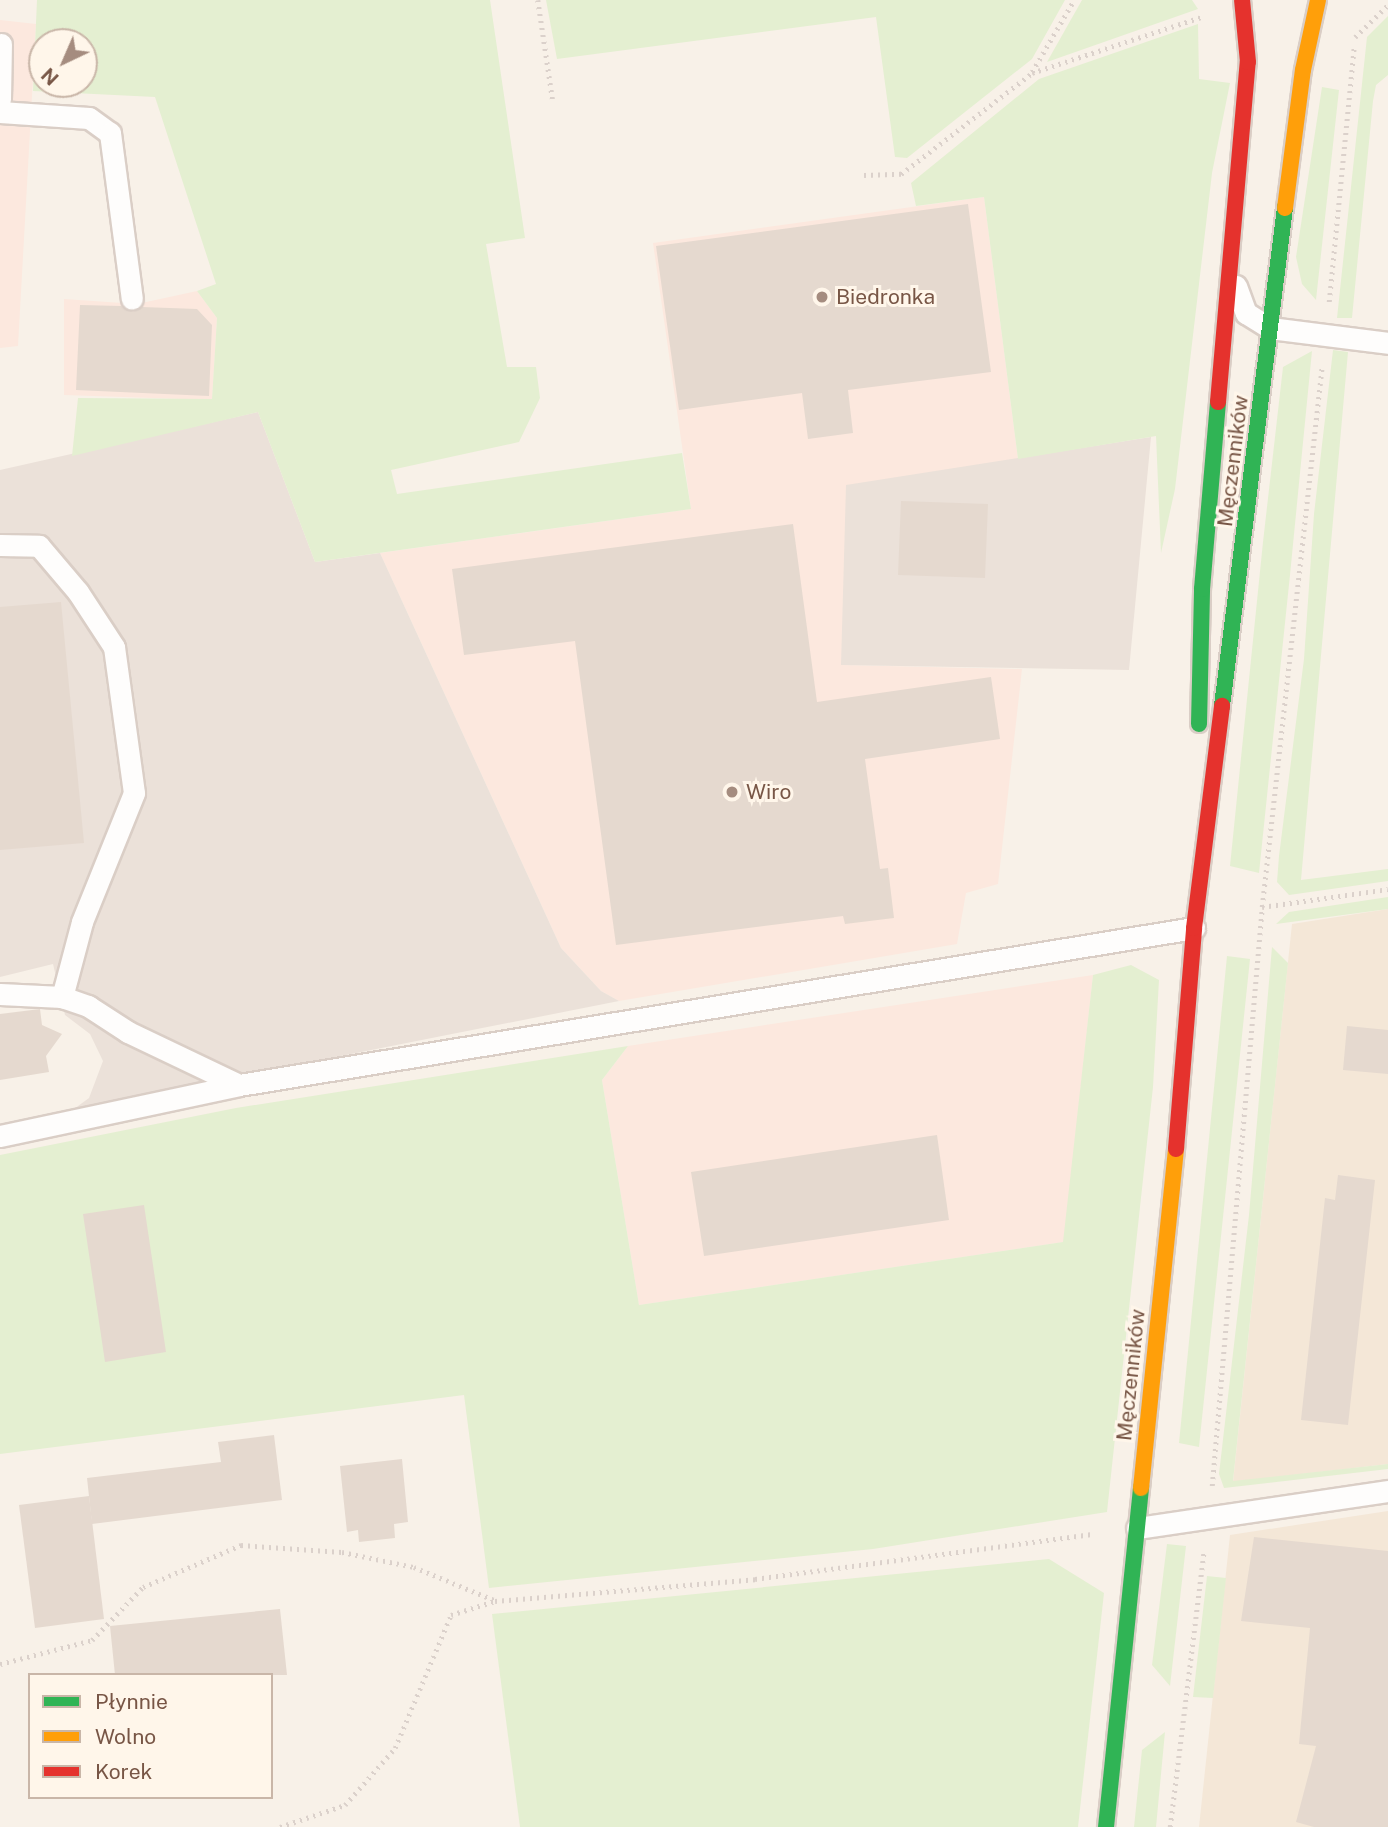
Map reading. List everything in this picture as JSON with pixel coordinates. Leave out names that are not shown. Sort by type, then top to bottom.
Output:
[{"type":"main road","name":"Męczenników","points":[[1194,928],[1202,589],[1233,275],[1248,62],[1242,0]]},
{"type":"main road","name":"Męczenników","points":[[1106,1827],[1194,928],[1303,70],[1318,0]]},
{"type":"lane","points":[[0,99],[1,44]]},
{"type":"lane","points":[[0,112],[89,118],[110,133],[132,299]]},
{"type":"lane","points":[[1233,275],[1246,313],[1270,328],[1388,343]]},
{"type":"lane","points":[[0,545],[39,545],[78,592],[114,647],[131,766],[134,793],[82,922],[62,997]]},
{"type":"lane","points":[[0,1136],[239,1085],[1194,928]]},
{"type":"lane","points":[[0,994],[62,997],[239,1085]]},
{"type":"lane","points":[[1137,1528],[1388,1491]]},
{"type":"path","points":[[538,0],[553,102]]},
{"type":"path","points":[[1032,73],[1074,0]]},
{"type":"path","points":[[1170,1827],[1209,1518],[1262,907],[1355,37],[1388,5]]},
{"type":"path","points":[[864,174],[901,174],[1032,73],[1210,13]]},
{"type":"path","points":[[1262,907],[1388,889]]},
{"type":"path","points":[[280,1827],[345,1805],[395,1748],[451,1615],[495,1601],[755,1579],[1137,1528]]},
{"type":"path","points":[[0,1664],[92,1640],[143,1587],[241,1545],[342,1552],[414,1567],[495,1601]]},
{"type":"shaded area","points":[[0,20],[36,24],[36,28],[28,28],[28,98],[32,98],[18,346],[0,348]]},
{"type":"shaded area","points":[[984,197],[1018,459],[842,665],[1022,669],[998,884],[966,893],[957,944],[619,1001],[601,991],[561,948],[380,553],[691,509],[653,243]]},
{"type":"shaded area","points":[[197,291],[217,318],[212,400],[64,395],[64,299],[137,304]]},
{"type":"shaded area","points":[[258,412],[315,562],[380,553],[561,948],[601,991],[619,1001],[74,1109],[89,1098],[103,1061],[90,1034],[65,1015],[53,964],[0,977],[0,470]]},
{"type":"shaded area","points":[[1151,437],[1129,670],[841,665],[846,485]]},
{"type":"shaded area","points":[[1388,909],[1388,1464],[1233,1482],[1292,924]]},
{"type":"shaded area","points":[[1093,975],[1064,1242],[639,1305],[602,1080],[628,1046]]},
{"type":"shaded area","points":[[1388,1511],[1388,1827],[1199,1827],[1230,1535]]},
{"type":"green space","points":[[37,0],[490,0],[525,238],[486,244],[507,367],[536,367],[540,398],[519,442],[391,470],[397,494],[682,453],[691,509],[315,562],[258,412],[72,456],[78,398],[212,399],[217,318],[197,291],[216,284],[155,97],[98,94],[98,28],[36,28]]},
{"type":"green space","points":[[546,0],[1065,0],[1032,59],[907,158],[895,157],[876,17],[557,59]]},
{"type":"green space","points":[[1082,0],[1192,0],[1198,9],[1047,62]]},
{"type":"green space","points":[[1388,16],[1388,75],[1376,85],[1373,101],[1352,318],[1337,318],[1367,37]]},
{"type":"green space","points":[[1198,24],[1199,79],[1230,83],[1212,173],[1175,489],[1161,553],[1156,436],[1018,459],[984,197],[916,206],[911,183],[1039,79]]},
{"type":"green space","points":[[1322,87],[1339,90],[1316,300],[1302,284],[1296,257]]},
{"type":"green space","points":[[1333,350],[1348,352],[1301,880],[1388,869],[1388,881],[1289,895],[1277,882],[1279,856],[1304,659],[1314,514]]},
{"type":"green space","points":[[1312,351],[1259,873],[1230,866],[1283,367]]},
{"type":"green space","points":[[1388,897],[1388,909],[1276,924],[1289,912]]},
{"type":"green space","points":[[1272,947],[1288,963],[1233,1481],[1388,1464],[1388,1469],[1224,1488],[1219,1474],[1249,1215]]},
{"type":"green space","points":[[1227,956],[1250,959],[1199,1447],[1179,1443]]},
{"type":"green space","points":[[1131,965],[1159,980],[1153,1087],[1107,1512],[873,1549],[489,1588],[464,1395],[0,1454],[0,1155],[236,1108],[628,1046],[602,1080],[639,1305],[1063,1242],[1093,975]]},
{"type":"green space","points":[[1167,1544],[1186,1546],[1170,1686],[1152,1665]]},
{"type":"green space","points":[[1049,1559],[1104,1593],[1078,1827],[520,1827],[492,1614]]},
{"type":"green space","points":[[1207,1576],[1226,1578],[1213,1698],[1193,1697]]},
{"type":"green space","points":[[1165,1732],[1156,1827],[1134,1827],[1142,1750]]},
{"type":"building","name":"Biedronka","points":[[968,204],[991,372],[848,390],[853,433],[808,439],[802,393],[679,410],[656,246]]},
{"type":"building","points":[[80,305],[121,306],[133,312],[142,307],[197,309],[212,325],[209,396],[76,390]]},
{"type":"building","points":[[901,501],[988,504],[985,578],[898,575]]},
{"type":"building","name":"Wiro","points":[[793,524],[817,702],[991,677],[1000,739],[865,759],[880,869],[888,868],[894,918],[845,924],[843,916],[616,945],[575,641],[464,655],[452,569]]},
{"type":"building","points":[[61,602],[84,843],[0,850],[0,607]]},
{"type":"building","points":[[40,1009],[42,1025],[62,1034],[46,1056],[49,1072],[0,1080],[0,1014]]},
{"type":"building","points":[[1347,1026],[1388,1030],[1388,1074],[1343,1070]]},
{"type":"building","points":[[937,1135],[949,1220],[704,1256],[691,1172]]},
{"type":"building","points":[[1338,1175],[1375,1180],[1348,1425],[1301,1420],[1325,1198],[1335,1200]]},
{"type":"building","points":[[144,1205],[166,1352],[105,1362],[83,1214]]},
{"type":"building","points":[[274,1435],[282,1500],[92,1524],[87,1478],[221,1462],[218,1442]]},
{"type":"building","points":[[402,1459],[408,1522],[394,1524],[395,1538],[359,1542],[358,1530],[347,1532],[340,1466]]},
{"type":"building","points":[[89,1496],[104,1619],[35,1628],[19,1505]]},
{"type":"building","points":[[1254,1537],[1388,1551],[1388,1827],[1314,1827],[1296,1822],[1316,1746],[1299,1744],[1310,1628],[1241,1621]]},
{"type":"building","points":[[280,1609],[287,1675],[115,1673],[110,1626]]},
{"type":"traffic: fast","points":[[1222,706],[1285,208]]},
{"type":"traffic: fast","points":[[1199,724],[1202,589],[1218,402]]},
{"type":"traffic: fast","points":[[1106,1827],[1141,1488]]},
{"type":"traffic: slow","points":[[1285,208],[1303,70],[1318,0]]},
{"type":"traffic: slow","points":[[1141,1488],[1176,1149]]},
{"type":"traffic: jam","points":[[1218,402],[1248,62],[1242,0]]},
{"type":"traffic: jam","points":[[1176,1149],[1194,928],[1222,706]]},
{"type":"place","name":"Biedronka","points":[[822,297]]},
{"type":"place","name":"Wiro","points":[[732,792]]}]
